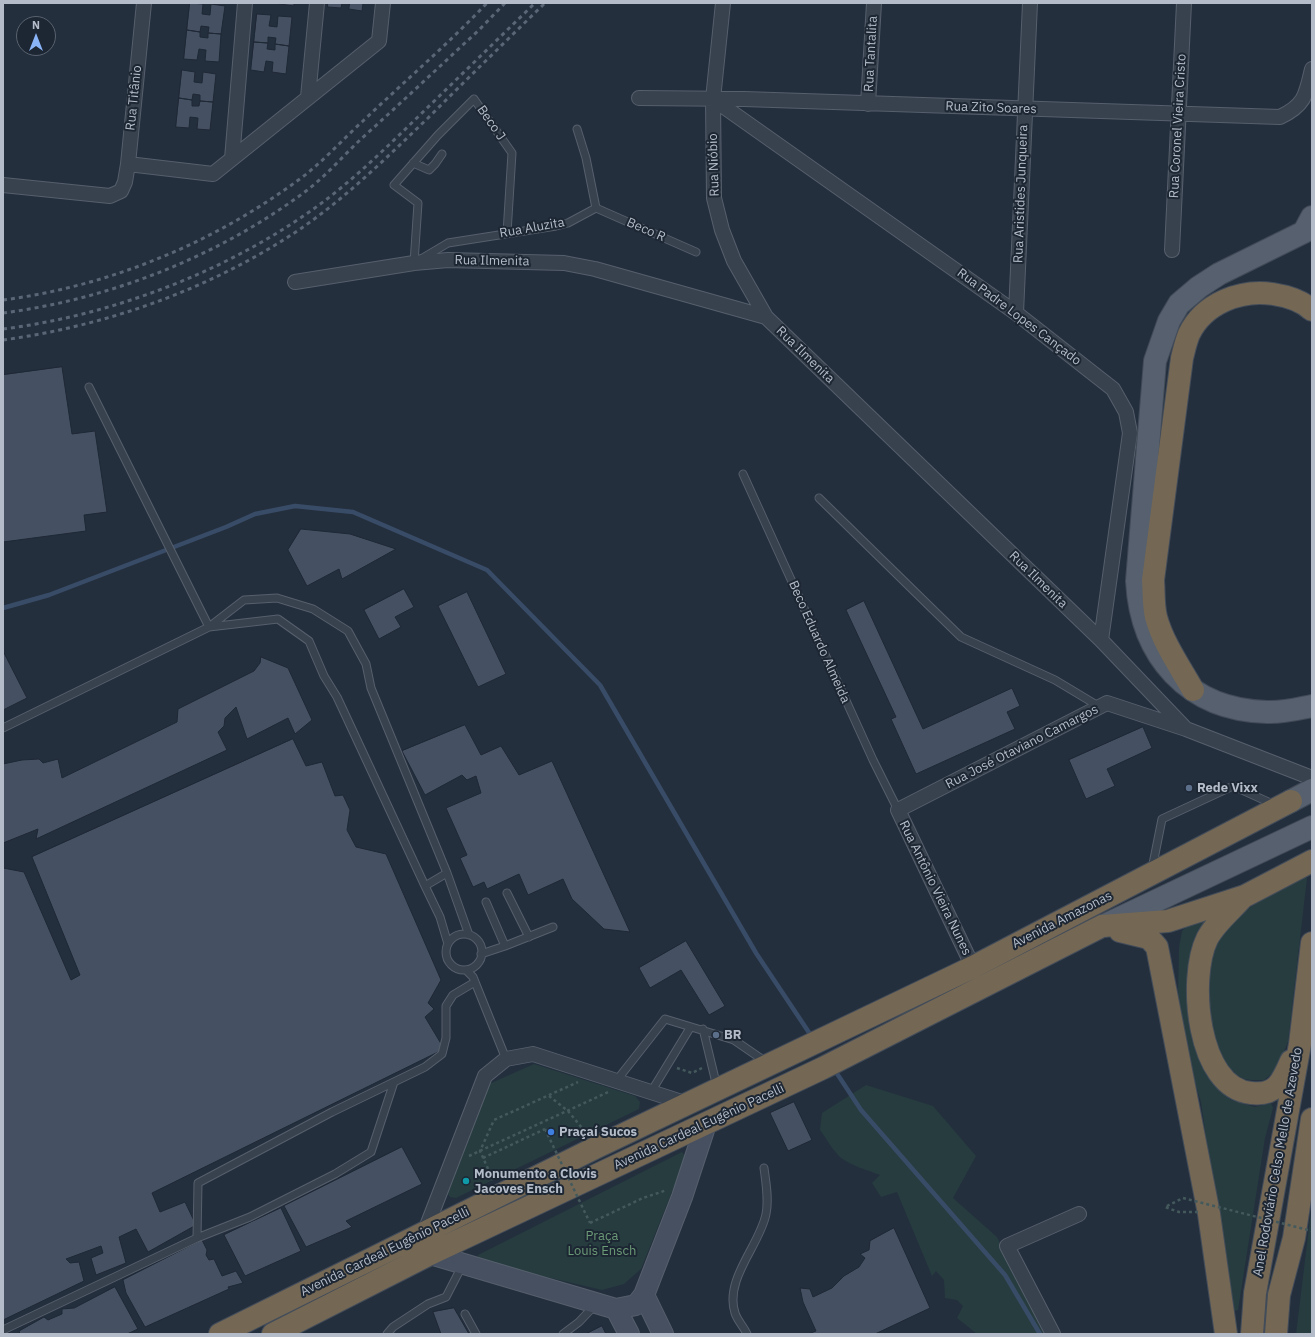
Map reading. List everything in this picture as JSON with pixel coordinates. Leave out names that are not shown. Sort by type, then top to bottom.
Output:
[{"type":"highway","points":[[1193,690],[1168,647],[1156,618],[1153,580],[1182,358],[1189,334],[1211,308],[1225,300],[1241,295],[1262,292],[1281,295],[1297,301],[1312,310]]},
{"type":"highway","name":"Avenida Amazonas","points":[[809,1045],[973,967],[1285,804]]},
{"type":"highway","points":[[1102,926],[1168,921],[1245,896],[1312,861]]},
{"type":"highway","points":[[1245,896],[1208,938],[1202,955],[1198,972],[1197,992],[1199,1016],[1208,1049],[1225,1081],[1242,1092],[1260,1094],[1272,1092],[1280,1082],[1300,1044]]},
{"type":"highway","points":[[1102,926],[1149,938],[1157,947],[1209,1214],[1226,1334]]},
{"type":"highway","name":"Avenida Amazonas","points":[[823,1068],[1102,926]]},
{"type":"highway","name":"Anel Rodoviário Celso Mello de Azevedo","points":[[1252,1334],[1255,1293],[1300,1044],[1312,943]]},
{"type":"highway","name":"Avenida Cardeal Eugênio Pacelli","points":[[220,1334],[425,1231],[809,1045]]},
{"type":"highway","name":"Avenida Cardeal Eugênio Pacelli","points":[[273,1334],[430,1254],[823,1068]]},
{"type":"highway","name":"Anel Rodoviário Celso Mello de Azevedo","points":[[1276,1334],[1279,1296],[1303,1234],[1312,1119]]},
{"type":"highway","points":[[1303,1234],[1312,1180]]},
{"type":"main road","points":[[1308,224],[1219,274],[1199,287],[1179,304],[1169,321],[1154,361],[1137,562],[1140,614],[1154,650],[1172,673],[1193,690],[1230,706],[1266,712],[1281,712],[1312,706]]},
{"type":"main road","name":"Avenida Amazonas","points":[[1285,804],[1312,790]]},
{"type":"main road","name":"Avenida Amazonas","points":[[1102,926],[1312,827]]},
{"type":"street","name":"Rua Titânio","points":[[3,185],[110,196],[121,191],[125,182],[128,164],[144,3]]},
{"type":"street","points":[[232,159],[245,3]]},
{"type":"street","points":[[308,97],[317,3]]},
{"type":"street","points":[[128,164],[213,174],[379,41],[383,3]]},
{"type":"street","name":"Rua Nióbio","points":[[722,3],[713,99],[714,198],[722,230],[734,260],[766,317]]},
{"type":"street","name":"Rua Tantalita","points":[[868,104],[874,3]]},
{"type":"street","name":"Rua Aristides Junqueira","points":[[1016,314],[1030,3]]},
{"type":"street","name":"Rua Coronel Vieira Cristo","points":[[1172,250],[1184,3]]},
{"type":"street","name":"Rua Zito Soares","points":[[639,98],[1025,108],[1179,115],[1280,117],[1292,111],[1302,102],[1312,69]]},
{"type":"street","name":"Rua Padre Lopes Cançado","points":[[713,99],[1016,314],[1113,389],[1126,412],[1130,434],[1101,640]]},
{"type":"street","name":"Rua Ilmenita","points":[[295,282],[414,263],[448,260],[564,263],[595,269],[766,317],[1101,640],[1186,729]]},
{"type":"street","name":"Rua José Otaviano Camargos","points":[[898,810],[1107,703],[1186,729],[1312,778]]},
{"type":"street","points":[[1284,766],[1294,780],[1296,789],[1285,804]]},
{"type":"street","name":"Rua Antônio Vieira Nunes","points":[[898,810],[973,967]]},
{"type":"street","points":[[425,1231],[485,1076],[506,1059],[533,1054],[688,1104]]},
{"type":"street","points":[[430,1254],[616,1309],[636,1305],[644,1294],[682,1197],[706,1124]]},
{"type":"street","points":[[1053,1334],[1007,1246],[1079,1214]]},
{"type":"street","points":[[644,1294],[663,1334]]},
{"type":"street","points":[[616,1309],[628,1334]]},
{"type":"lane","name":"Beco J","points":[[413,163],[474,99],[512,153],[507,233]]},
{"type":"lane","points":[[577,129],[586,158],[596,208]]},
{"type":"lane","points":[[414,263],[418,203],[394,185],[413,163],[429,170],[442,154]]},
{"type":"lane","name":"Rua Aluzita","points":[[414,263],[448,243],[568,223],[596,208]]},
{"type":"lane","name":"Beco R","points":[[596,208],[696,252]]},
{"type":"lane","points":[[89,387],[208,627]]},
{"type":"lane","name":"Beco Eduardo Almeida","points":[[743,474],[869,753],[898,810]]},
{"type":"lane","points":[[819,498],[961,637],[1055,680],[1100,707]]},
{"type":"lane","points":[[3,728],[208,627],[244,600],[277,598],[313,609],[348,631],[366,664],[371,688],[447,873],[469,935],[478,942],[481,954],[479,961],[474,967],[466,970],[458,969],[451,965],[447,959],[446,951],[448,944],[453,938],[461,935],[469,935]]},
{"type":"lane","points":[[208,627],[278,619],[309,641],[324,676],[337,697],[426,886],[440,917],[448,944]]},
{"type":"lane","points":[[1151,874],[1162,819],[1233,786],[1285,804]]},
{"type":"lane","points":[[426,886],[447,873]]},
{"type":"lane","points":[[508,893],[529,937]]},
{"type":"lane","points":[[486,902],[506,946]]},
{"type":"lane","points":[[481,954],[506,946],[553,927]]},
{"type":"lane","points":[[466,970],[475,982],[506,1059]]},
{"type":"lane","points":[[197,1238],[198,1184],[332,1112],[425,1066],[442,1054],[446,1038],[446,1006],[452,995],[475,982]]},
{"type":"lane","points":[[622,1082],[665,1018],[690,1028],[703,1029],[734,1040],[768,1064]]},
{"type":"lane","points":[[651,1092],[690,1028]]},
{"type":"lane","points":[[703,1029],[717,1089]]},
{"type":"lane","points":[[3,1330],[197,1238],[250,1217],[334,1174],[371,1152],[394,1082]]},
{"type":"lane","points":[[747,1334],[735,1312],[734,1296],[740,1271],[761,1230],[766,1214],[767,1196],[764,1168]]},
{"type":"lane","points":[[387,1334],[393,1327],[428,1304],[446,1297],[463,1264]]},
{"type":"lane","points":[[563,1334],[579,1322],[596,1303]]},
{"type":"lane","points":[[465,1314],[476,1334]]},
{"type":"path","points":[[668,1064],[684,1072],[692,1073],[711,1064]]},
{"type":"path","points":[[499,1195],[480,1151],[494,1120],[596,1074]]},
{"type":"path","points":[[452,1164],[568,1111],[622,1082]]},
{"type":"path","points":[[549,1096],[568,1111],[597,1147]]},
{"type":"path","points":[[483,1158],[545,1129],[590,1223],[643,1198]]},
{"type":"path","points":[[1198,1212],[1179,1212],[1165,1207],[1183,1198],[1303,1234]]},
{"type":"green space","points":[[1302,877],[1307,878],[1288,1042],[1275,1071],[1264,1080],[1245,1079],[1231,1070],[1224,1060],[1214,1034],[1210,1020],[1207,993],[1207,976],[1210,959],[1220,939],[1228,928],[1246,910]]},
{"type":"green space","points":[[1209,918],[1191,953],[1187,997],[1207,1069],[1212,1081],[1231,1100],[1255,1107],[1271,1103],[1273,1108],[1265,1138],[1238,1310],[1231,1312],[1201,1102],[1192,1073],[1178,998],[1179,947],[1182,931],[1187,926]]},
{"type":"green space","points":[[534,1064],[635,1096],[640,1102],[639,1109],[456,1198],[450,1197],[447,1192],[489,1084]]},
{"type":"green space","points":[[866,1085],[933,1106],[976,1156],[953,1198],[997,1237],[1044,1334],[977,1334],[957,1318],[963,1306],[957,1300],[945,1298],[944,1280],[936,1271],[932,1276],[897,1192],[881,1197],[872,1183],[880,1175],[845,1161],[832,1148],[820,1130],[822,1113]]},
{"type":"green space","name":"Praça Louis Ensch","points":[[682,1152],[686,1157],[641,1269],[624,1284],[602,1290],[478,1261],[478,1255]]},
{"type":"green space","points":[[1312,1211],[1312,1334],[1296,1334],[1310,1219]]},
{"type":"building","points":[[190,3],[203,4],[202,14],[210,15],[211,4],[225,6],[221,34],[208,33],[209,27],[201,26],[200,32],[187,30]]},
{"type":"building","points":[[294,3],[294,6],[280,4]]},
{"type":"building","points":[[328,3],[342,3],[341,8],[328,7]]},
{"type":"building","points":[[350,3],[363,3],[362,11],[349,9]]},
{"type":"building","points":[[257,14],[271,15],[269,26],[277,27],[278,16],[292,17],[289,46],[275,44],[276,38],[268,37],[268,43],[254,42]]},
{"type":"building","points":[[187,30],[200,32],[200,37],[208,38],[208,33],[221,34],[219,62],[205,61],[206,50],[199,49],[197,60],[184,59]]},
{"type":"building","points":[[254,42],[268,43],[267,49],[275,50],[275,44],[289,46],[286,74],[272,72],[273,62],[266,61],[264,72],[251,70]]},
{"type":"building","points":[[182,70],[195,72],[194,82],[202,83],[203,72],[216,74],[213,102],[200,101],[200,95],[193,94],[192,100],[179,98]]},
{"type":"building","points":[[179,98],[192,100],[192,106],[199,106],[200,101],[213,102],[210,130],[197,129],[198,118],[190,117],[189,128],[176,127]]},
{"type":"building","points":[[62,367],[72,434],[95,431],[107,512],[84,515],[86,531],[3,542],[3,375]]},
{"type":"building","points":[[301,529],[350,534],[396,549],[342,579],[339,569],[307,586],[288,550]]},
{"type":"building","points":[[404,589],[414,607],[395,617],[401,627],[379,639],[364,610]]},
{"type":"building","points":[[467,592],[506,674],[478,687],[438,606]]},
{"type":"building","points":[[864,601],[923,729],[1012,688],[1020,706],[1007,712],[1015,729],[916,774],[891,719],[896,717],[846,610]]},
{"type":"building","points":[[3,651],[27,698],[3,710]]},
{"type":"building","points":[[261,657],[288,668],[312,720],[295,734],[288,718],[247,739],[236,707],[225,718],[224,726],[218,732],[227,750],[36,839],[38,829],[3,843],[3,764],[22,760],[39,759],[43,763],[58,759],[62,778],[177,722],[178,709],[254,671],[260,663]]},
{"type":"building","points":[[465,725],[481,755],[501,746],[519,775],[552,761],[630,932],[604,929],[572,899],[563,879],[528,895],[519,874],[487,889],[484,882],[473,887],[460,858],[467,855],[446,808],[481,793],[476,776],[467,780],[462,775],[425,795],[402,751]]},
{"type":"building","points":[[1143,727],[1152,748],[1107,769],[1115,786],[1086,799],[1069,760]]},
{"type":"building","points":[[293,739],[306,766],[322,762],[335,796],[343,795],[350,810],[347,830],[356,847],[386,854],[441,980],[428,1003],[434,1009],[425,1017],[443,1047],[438,1052],[152,1193],[160,1212],[185,1202],[196,1225],[148,1252],[136,1229],[119,1237],[126,1263],[96,1275],[91,1258],[103,1253],[101,1246],[66,1259],[70,1263],[79,1262],[84,1281],[3,1320],[3,868],[24,872],[71,980],[80,975],[32,857]]},
{"type":"building","points":[[686,941],[725,1006],[709,1015],[681,970],[650,988],[639,968]]},
{"type":"building","points":[[794,1102],[812,1140],[788,1151],[770,1113]]},
{"type":"building","points":[[402,1147],[422,1184],[346,1221],[352,1227],[306,1247],[284,1206]]},
{"type":"building","points":[[281,1208],[301,1251],[245,1276],[224,1235]]},
{"type":"building","points":[[894,1228],[930,1308],[875,1334],[808,1334],[816,1331],[803,1302],[800,1288],[810,1289],[813,1297],[832,1288],[844,1276],[859,1267],[865,1258],[860,1254],[869,1250],[870,1241]]},
{"type":"building","points":[[202,1240],[207,1250],[206,1255],[209,1260],[214,1259],[222,1276],[236,1271],[243,1283],[228,1287],[229,1289],[145,1327],[126,1293],[123,1280]]},
{"type":"building","points":[[115,1287],[138,1329],[127,1334],[20,1334],[19,1331],[44,1317],[48,1320],[62,1314],[62,1309],[74,1308]]},
{"type":"building","points":[[454,1308],[469,1334],[441,1334],[433,1312]]},
{"type":"building","points":[[602,1326],[606,1334],[586,1334]]},
{"type":"waterway","points":[[3,608],[49,595],[226,527],[255,514],[295,506],[353,512],[487,570],[600,685],[756,953],[812,1037]]},
{"type":"waterway","points":[[834,1069],[861,1110],[1005,1275],[1040,1334]]},
{"type":"railway","points":[[3,300],[43,293],[120,273],[158,259],[194,243],[264,204],[297,181],[331,152],[442,48],[487,3]]},
{"type":"railway","points":[[3,313],[84,297],[123,285],[162,271],[237,236],[306,191],[320,179],[479,30],[505,3]]},
{"type":"railway","points":[[3,329],[46,322],[88,312],[131,300],[173,285],[214,267],[292,224],[340,189],[365,167],[401,134],[535,3]]},
{"type":"railway","points":[[3,340],[78,326],[151,304],[187,290],[221,274],[255,257],[288,237],[344,196],[428,118],[545,3]]},
{"type":"place","name":"Rede Vixx","points":[[1189,788]]},
{"type":"place","name":"BR","points":[[716,1035]]},
{"type":"place","name":"Praçaí Sucos","points":[[551,1132]]},
{"type":"place","name":"Monumento a Clovis Jacoves Ensch","points":[[466,1181]]}]
